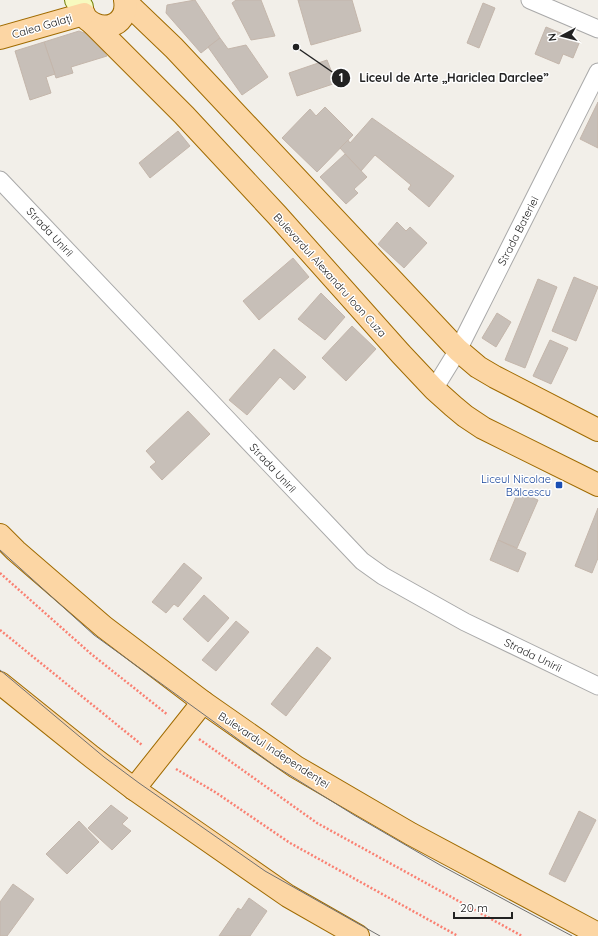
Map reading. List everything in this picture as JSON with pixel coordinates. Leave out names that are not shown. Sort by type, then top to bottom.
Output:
[{"type":"main road","name":"Calea Galați","points":[[0,38],[84,9],[100,26],[107,27],[120,21],[124,15],[126,1]]},
{"type":"main road","points":[[126,1],[174,48],[458,350],[478,367],[495,377],[598,430]]},
{"type":"main road","name":"Bulevardul Alexandru Ioan Cuza","points":[[84,9],[189,121],[434,389],[464,416],[483,428],[598,485]]},
{"type":"main road","name":"Bulevardul Independenței","points":[[0,535],[16,551],[104,627],[203,702],[296,767],[411,834],[598,934]]},
{"type":"main road","points":[[0,683],[134,790],[288,896],[358,936]]},
{"type":"main road","points":[[134,790],[203,702]]},
{"type":"street","points":[[530,0],[598,29]]},
{"type":"street","name":"Strada Bateriei","points":[[434,389],[458,350],[598,72]]},
{"type":"street","name":"Strada Unirii","points":[[0,180],[362,561],[383,576],[465,622],[598,686]]},
{"type":"path","points":[[0,573],[90,653],[183,727],[317,822],[522,936]]},
{"type":"path","points":[[0,630],[159,758],[215,792],[290,843],[458,936]]},
{"type":"building","points":[[195,0],[220,38],[201,53],[166,13],[167,5]]},
{"type":"building","points":[[236,0],[261,0],[275,36],[251,40],[232,3]]},
{"type":"building","points":[[298,0],[352,0],[361,31],[311,45]]},
{"type":"building","points":[[483,3],[495,8],[479,48],[467,43]]},
{"type":"building","points":[[546,27],[580,41],[573,58],[563,54],[559,64],[535,54]]},
{"type":"building","points":[[79,31],[90,35],[107,56],[71,67],[73,73],[56,78],[44,42]]},
{"type":"building","points":[[220,38],[228,49],[246,45],[268,77],[242,95],[208,47]]},
{"type":"building","points":[[44,42],[55,74],[46,77],[51,93],[30,100],[15,51]]},
{"type":"building","points":[[327,60],[336,83],[297,96],[289,73]]},
{"type":"building","points":[[598,102],[598,148],[580,139]]},
{"type":"building","points":[[325,107],[353,135],[317,172],[282,138],[310,109],[316,116]]},
{"type":"building","points":[[372,118],[454,176],[429,207],[408,189],[411,185],[375,155],[361,171],[340,148],[348,140],[350,143]]},
{"type":"building","points":[[178,131],[190,146],[150,178],[139,163]]},
{"type":"building","points":[[345,154],[367,177],[354,189],[358,193],[346,204],[320,177]]},
{"type":"building","points":[[397,222],[406,231],[410,227],[427,243],[404,268],[378,244]]},
{"type":"building","points":[[293,258],[309,277],[259,320],[243,301]]},
{"type":"building","points":[[574,277],[598,287],[576,341],[552,331]]},
{"type":"building","points":[[538,279],[557,287],[525,368],[505,360]]},
{"type":"building","points":[[321,293],[345,317],[325,340],[298,319]]},
{"type":"building","points":[[497,313],[511,322],[496,347],[482,338]]},
{"type":"building","points":[[352,326],[376,349],[346,381],[322,358]]},
{"type":"building","points":[[550,340],[568,348],[551,384],[533,376]]},
{"type":"building","points":[[274,349],[306,377],[294,390],[280,377],[247,415],[229,400]]},
{"type":"building","points":[[188,411],[210,434],[162,480],[150,467],[156,462],[146,451]]},
{"type":"building","points":[[518,492],[538,500],[517,548],[498,540]]},
{"type":"building","points":[[598,508],[598,558],[592,573],[575,566]]},
{"type":"building","points":[[498,540],[526,553],[518,572],[490,560]]},
{"type":"building","points":[[184,563],[202,578],[178,607],[174,604],[166,613],[152,602]]},
{"type":"building","points":[[204,595],[229,618],[208,642],[183,619]]},
{"type":"building","points":[[236,621],[249,632],[216,671],[202,660]]},
{"type":"building","points":[[317,647],[331,658],[286,716],[271,704]]},
{"type":"building","points":[[111,805],[128,818],[122,824],[131,831],[112,850],[88,828]]},
{"type":"building","points":[[579,811],[596,820],[565,882],[549,874]]},
{"type":"building","points":[[79,821],[99,842],[67,874],[46,854]]},
{"type":"building","points":[[13,884],[34,899],[7,936],[0,936],[0,902]]},
{"type":"building","points":[[249,898],[267,911],[250,936],[219,936],[238,908],[241,910]]},
{"type":"tram line","points":[[0,550],[94,635],[275,766],[354,815],[440,865],[572,936]]},
{"type":"tram line","points":[[0,670],[104,757],[139,783],[265,871],[380,936]]},
{"type":"place","name":"Liceul de Arte „Hariclea Darclee”","points":[[296,47]]},
{"type":"place","name":"Liceul Nicolae Bălcescu","points":[[559,485]]}]
